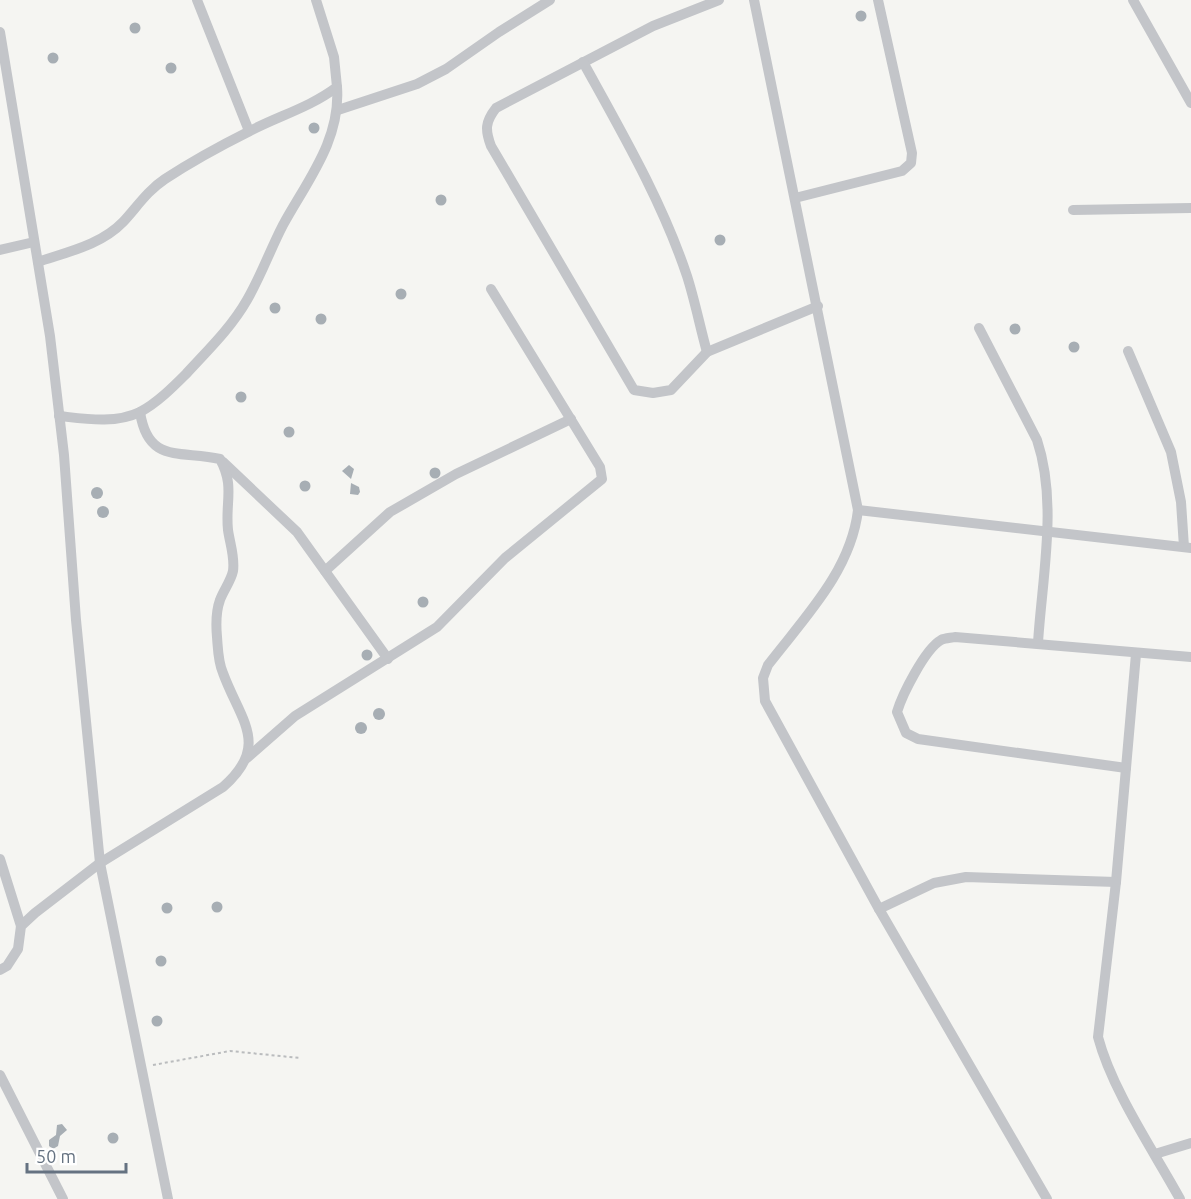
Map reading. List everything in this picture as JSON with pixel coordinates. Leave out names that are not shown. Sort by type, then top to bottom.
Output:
[{"type":"street","points":[[197,0],[249,131]]},
{"type":"street","points":[[59,416],[93,420],[115,419],[140,412],[160,398],[225,333],[247,300],[282,228],[331,141],[338,110],[334,57],[316,0]]},
{"type":"street","points":[[338,110],[417,84],[446,69],[550,0]]},
{"type":"street","points":[[719,0],[653,26],[496,108],[487,120],[486,133],[491,146],[634,390],[653,393],[671,390],[707,352],[818,306]]},
{"type":"street","points":[[754,0],[858,510],[851,547],[822,595],[768,665],[762,689],[771,716],[879,909],[1047,1199]]},
{"type":"street","points":[[795,198],[902,171],[911,163],[912,153],[878,0]]},
{"type":"street","points":[[1133,0],[1191,102]]},
{"type":"street","points":[[0,32],[38,262],[59,416],[100,862],[168,1199]]},
{"type":"street","points":[[583,62],[641,168],[668,228],[687,277],[707,352]]},
{"type":"street","points":[[38,262],[88,245],[107,235],[123,222],[148,192],[164,180],[249,131],[305,108],[337,87]]},
{"type":"street","points":[[1073,210],[1191,208]]},
{"type":"street","points":[[0,250],[34,242]]},
{"type":"street","points":[[247,758],[295,716],[436,627],[505,558],[600,481],[602,476],[600,467],[491,288]]},
{"type":"street","points":[[979,327],[1037,440],[1046,476],[1046,530],[1038,643]]},
{"type":"street","points":[[858,510],[1187,547],[1171,452],[1128,351]]},
{"type":"street","points":[[140,412],[143,430],[151,442],[164,452],[220,459],[297,532],[388,659]]},
{"type":"street","points":[[325,571],[390,512],[456,474],[570,420]]},
{"type":"street","points":[[21,926],[100,862],[223,788],[240,773],[247,758],[250,740],[246,721],[222,673],[218,655],[216,630],[219,602],[232,573],[234,559],[228,527],[230,486],[220,459]]},
{"type":"street","points":[[1126,768],[935,743],[906,733],[900,724],[897,712],[902,696],[940,640],[971,636],[1136,654],[1191,657]]},
{"type":"street","points":[[1136,654],[1116,882],[1098,1037],[1109,1068],[1180,1199]]},
{"type":"street","points":[[0,859],[21,926],[18,949],[7,966],[0,970]]},
{"type":"street","points":[[879,909],[934,884],[966,877],[1116,882]]},
{"type":"street","points":[[0,1075],[63,1199]]},
{"type":"street","points":[[1155,1154],[1191,1143]]},
{"type":"path","points":[[141,1068],[230,1051],[300,1058]]},
{"type":"building","points":[[861,10],[867,16],[861,22],[855,16]]},
{"type":"building","points":[[135,22],[141,28],[135,34],[129,28]]},
{"type":"building","points":[[53,52],[59,58],[53,64],[47,58]]},
{"type":"building","points":[[171,62],[177,68],[171,74],[165,68]]},
{"type":"building","points":[[314,122],[320,128],[314,134],[308,128]]},
{"type":"building","points":[[441,194],[447,200],[441,206],[435,200]]},
{"type":"building","points":[[720,234],[726,240],[720,246],[714,240]]},
{"type":"building","points":[[401,288],[407,294],[401,300],[395,294]]},
{"type":"building","points":[[275,302],[281,308],[275,314],[269,308]]},
{"type":"building","points":[[321,313],[327,319],[321,325],[315,319]]},
{"type":"building","points":[[1015,323],[1021,329],[1015,335],[1009,329]]},
{"type":"building","points":[[1074,341],[1080,347],[1074,353],[1068,347]]},
{"type":"building","points":[[241,391],[247,397],[241,403],[235,397]]},
{"type":"building","points":[[289,426],[295,432],[289,438],[283,432]]},
{"type":"building","points":[[349,465],[354,469],[351,479],[342,471]]},
{"type":"building","points":[[435,468],[439,469],[439,477],[435,478],[431,477],[430,473],[431,469]]},
{"type":"building","points":[[305,480],[311,486],[305,492],[299,486]]},
{"type":"building","points":[[351,483],[359,487],[358,495],[350,494]]},
{"type":"building","points":[[97,487],[103,493],[97,499],[91,493]]},
{"type":"building","points":[[103,506],[109,512],[103,518],[97,512]]},
{"type":"building","points":[[423,596],[429,602],[423,608],[417,602]]},
{"type":"building","points":[[367,649],[373,655],[367,661],[361,655]]},
{"type":"building","points":[[379,708],[385,714],[379,720],[373,714]]},
{"type":"building","points":[[361,722],[367,728],[361,734],[355,728]]},
{"type":"building","points":[[217,901],[223,907],[217,913],[211,907]]},
{"type":"building","points":[[167,902],[173,908],[167,914],[161,908]]},
{"type":"building","points":[[161,955],[167,961],[161,967],[155,961]]},
{"type":"building","points":[[157,1015],[163,1021],[157,1027],[151,1021]]},
{"type":"building","points":[[62,1124],[67,1130],[60,1136],[58,1146],[53,1149],[49,1146],[49,1140],[56,1135],[57,1125]]},
{"type":"building","points":[[113,1132],[119,1138],[113,1144],[107,1138]]}]
